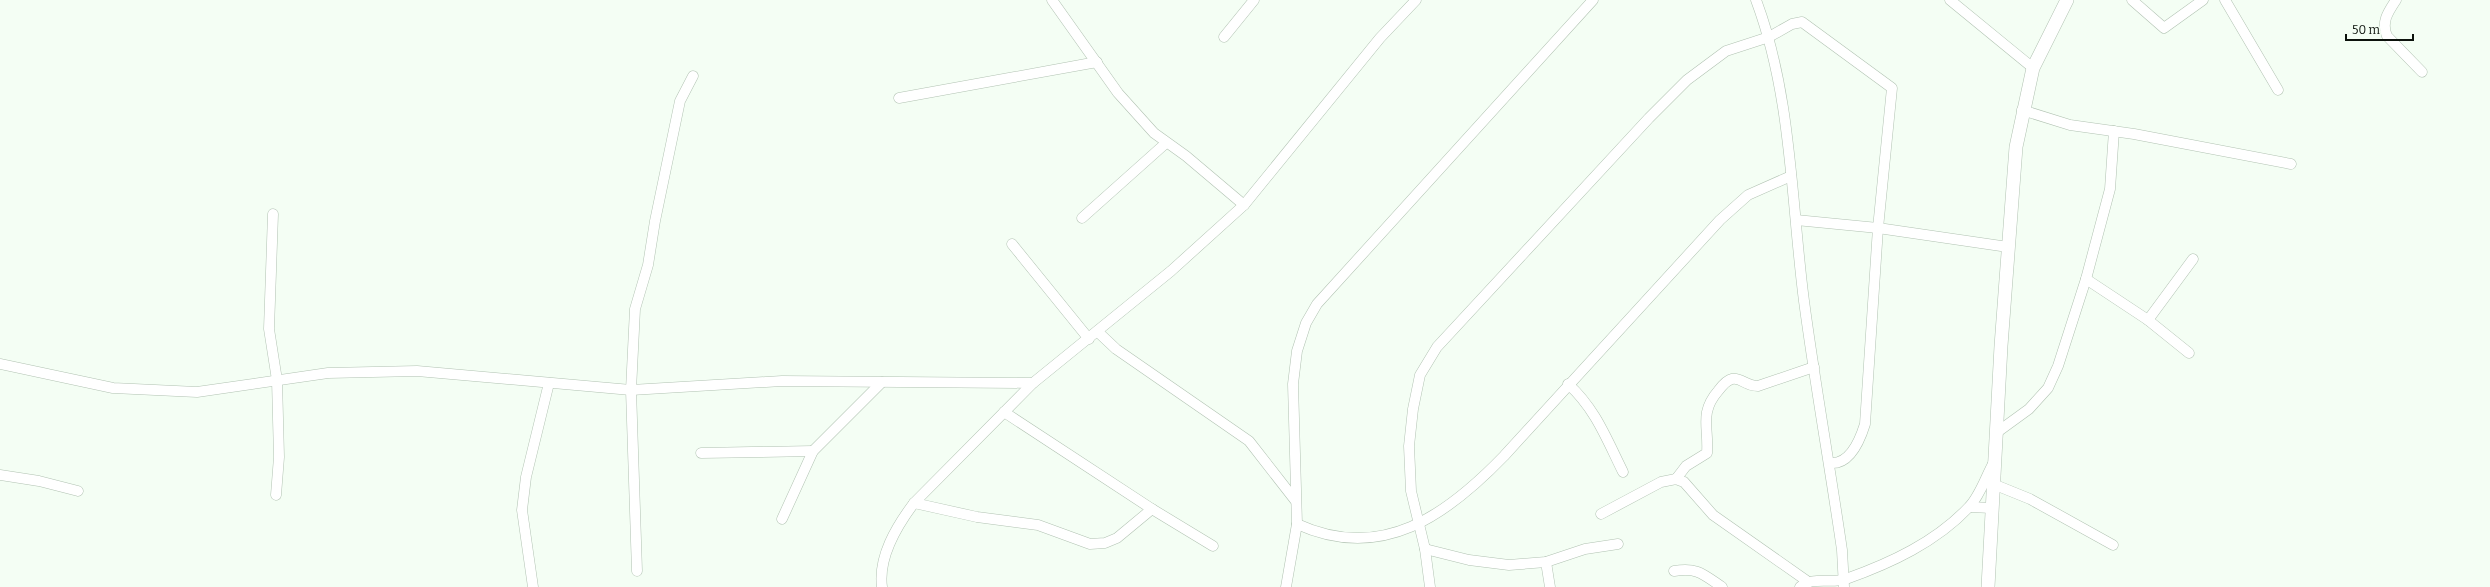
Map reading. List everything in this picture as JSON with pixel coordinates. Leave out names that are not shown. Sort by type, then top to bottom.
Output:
[{"type":"street","points":[[1052,0],[1118,93],[1166,143],[1186,156],[1244,205]]},
{"type":"street","points":[[1224,37],[1254,0]]},
{"type":"street","points":[[882,587],[885,554],[902,519],[914,503],[1033,383],[1098,332],[1171,271],[1244,205],[1380,38],[1416,0]]},
{"type":"street","points":[[1286,587],[1297,524],[1295,500],[1293,384],[1297,351],[1306,323],[1317,304],[1593,0]]},
{"type":"street","points":[[1756,0],[1769,37],[1783,108],[1814,367],[1830,463],[1844,583]]},
{"type":"street","points":[[1950,0],[2033,68]]},
{"type":"street","points":[[1988,587],[1994,462],[2016,147],[2022,110],[2033,68],[2067,0]]},
{"type":"street","points":[[2132,0],[2164,28],[2203,0]]},
{"type":"street","points":[[2225,0],[2278,90]]},
{"type":"street","points":[[2396,0],[2386,17],[2384,29],[2386,36],[2422,72]]},
{"type":"street","points":[[1430,587],[1425,549],[1411,491],[1409,446],[1413,409],[1420,375],[1437,347],[1687,80],[1726,52],[1769,37],[1792,24],[1802,22],[1892,88],[1878,228],[1865,424],[1861,436],[1853,451],[1842,461],[1830,463]]},
{"type":"street","points":[[899,98],[1097,62]]},
{"type":"street","points":[[637,570],[631,390],[635,309],[648,264],[654,221],[680,100],[693,76]]},
{"type":"street","points":[[2022,110],[2070,126],[2114,131],[2291,164]]},
{"type":"street","points":[[1996,433],[2029,409],[2048,388],[2058,366],[2086,279],[2110,189],[2114,131]]},
{"type":"street","points":[[1082,218],[1166,143]]},
{"type":"street","points":[[1297,524],[1333,537],[1361,537],[1398,532],[1419,525],[1448,507],[1480,481],[1568,384],[1726,215],[1748,194],[1791,176]]},
{"type":"street","points":[[273,214],[269,329],[277,380],[279,457],[276,495]]},
{"type":"street","points":[[1796,220],[1878,228],[2008,247]]},
{"type":"street","points":[[1012,244],[1089,339]]},
{"type":"street","points":[[2148,320],[2192,259]]},
{"type":"street","points":[[2086,279],[2148,320],[2189,353]]},
{"type":"street","points":[[1098,332],[1116,349],[1249,441],[1295,500]]},
{"type":"street","points":[[0,364],[113,388],[197,392],[328,373],[417,371],[631,390],[782,382],[1033,383]]},
{"type":"street","points":[[1601,514],[1661,482],[1676,478],[1686,466],[1707,453],[1705,417],[1711,400],[1721,388],[1732,379],[1740,379],[1749,386],[1758,386],[1814,367]]},
{"type":"street","points":[[782,519],[813,451],[882,382]]},
{"type":"street","points":[[533,587],[522,510],[526,477],[549,383]]},
{"type":"street","points":[[1568,384],[1586,402],[1595,415],[1623,472]]},
{"type":"street","points":[[1004,412],[1152,509],[1213,546]]},
{"type":"street","points":[[702,453],[813,451]]},
{"type":"street","points":[[1676,478],[1684,482],[1713,514],[1803,584],[1844,583],[1927,543],[1970,507],[1994,462]]},
{"type":"street","points":[[0,475],[39,481],[78,491]]},
{"type":"street","points":[[1993,484],[2030,499],[2113,545]]},
{"type":"street","points":[[914,503],[977,518],[1038,525],[1090,544],[1105,543],[1117,538],[1152,509]]},
{"type":"street","points":[[1970,507],[1992,508]]},
{"type":"street","points":[[1425,549],[1469,560],[1509,565],[1546,562],[1585,549],[1618,544]]},
{"type":"street","points":[[1546,562],[1550,587]]},
{"type":"street","points":[[1674,572],[1689,568],[1699,571],[1722,587]]}]
